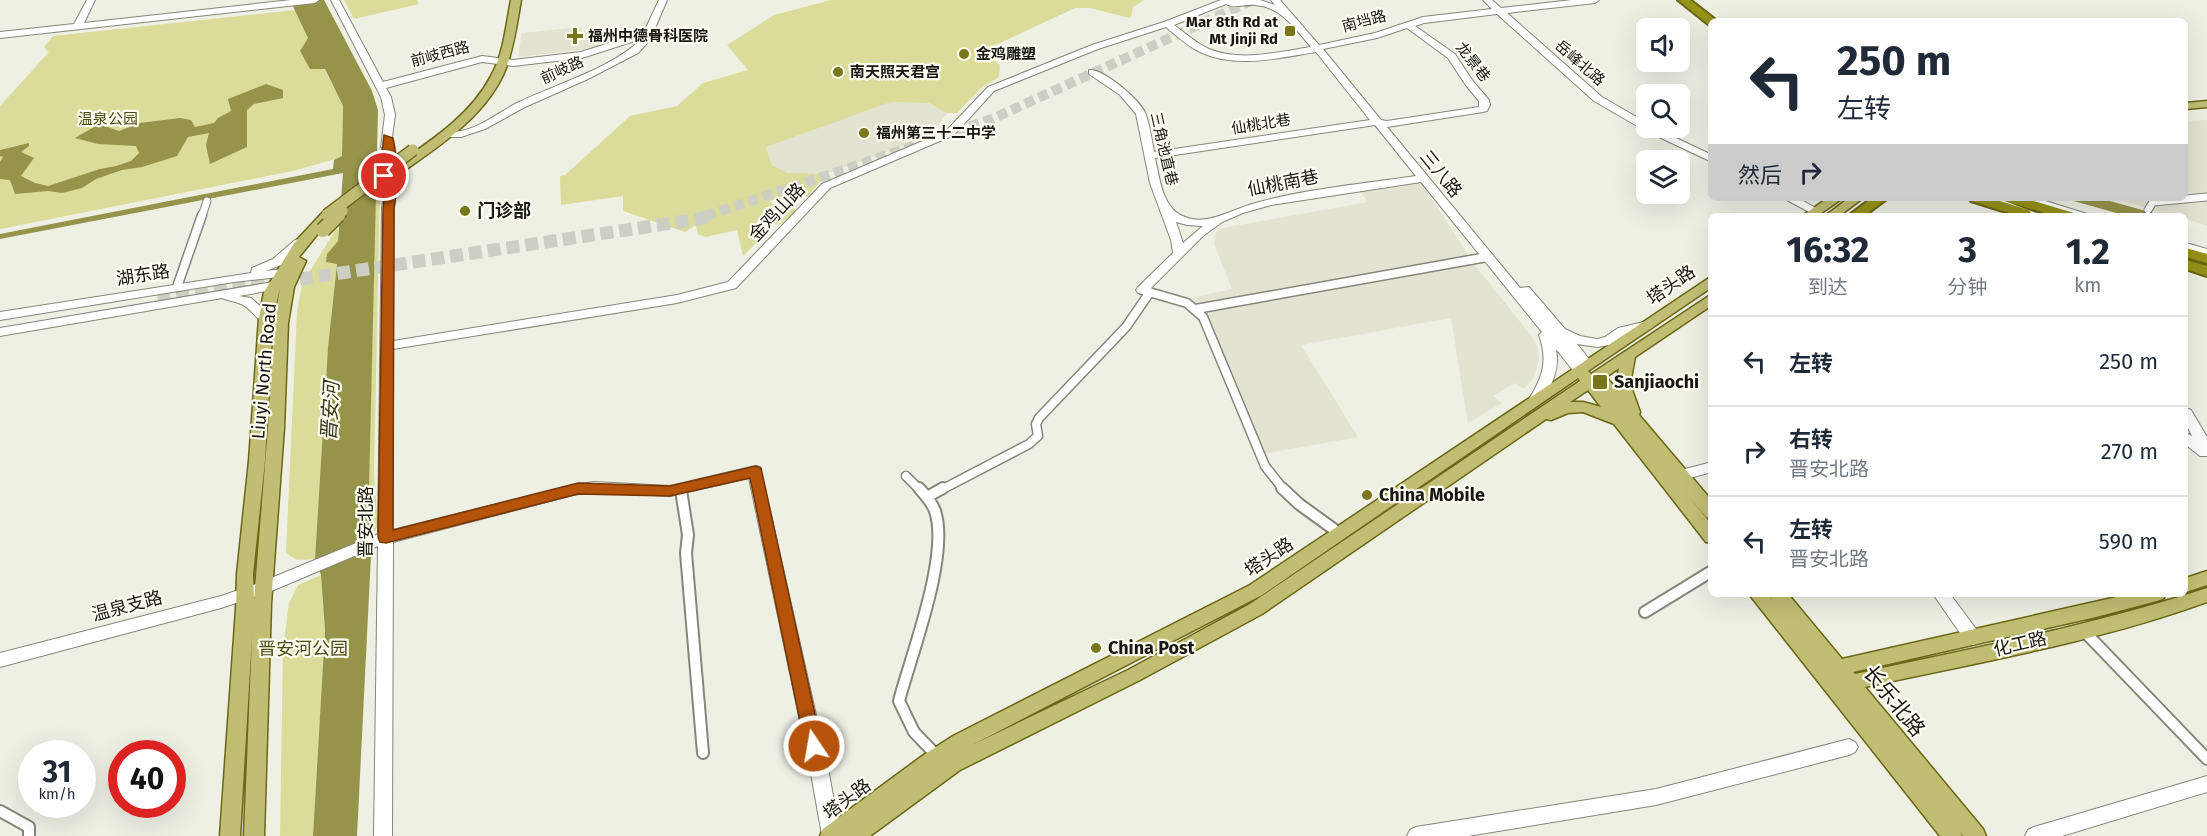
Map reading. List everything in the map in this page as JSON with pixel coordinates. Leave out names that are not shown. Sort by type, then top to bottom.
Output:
[{"type":"highway","points":[[1683,0],[1708,19]]},
{"type":"highway","points":[[1697,0],[1721,18]]},
{"type":"highway","points":[[1859,213],[1877,201]]},
{"type":"highway","points":[[1985,201],[2023,213]]},
{"type":"highway","points":[[2005,201],[2032,213]]},
{"type":"highway","points":[[2007,201],[2045,213]]},
{"type":"highway","points":[[2010,201],[2056,213]]},
{"type":"highway","points":[[2188,253],[2207,259]]},
{"type":"highway","points":[[2188,258],[2207,264]]},
{"type":"highway","points":[[2188,264],[2207,270]]},
{"type":"main road","name":"Liuyi North Road","points":[[317,230],[446,134],[485,94],[496,77],[506,0]]},
{"type":"main road","name":"Liuyi North Road","points":[[230,836],[266,318],[284,279],[327,215],[414,150],[463,105],[482,82],[498,61],[516,0]]},
{"type":"main road","points":[[2188,106],[2207,104]]},
{"type":"main road","points":[[2188,113],[2207,112]]},
{"type":"main road","points":[[1814,213],[1832,201]]},
{"type":"main road","points":[[1835,213],[1853,201]]},
{"type":"main road","name":"Liuyi North Road","points":[[254,836],[264,588],[284,279]]},
{"type":"main road","name":"塔头路","points":[[854,836],[953,764],[1134,675],[1256,609],[1346,550],[1520,426],[1648,325],[1708,283]]},
{"type":"main road","name":"塔头路","points":[[830,836],[937,756],[960,742],[1256,590],[1536,399],[1629,353],[1708,301]]},
{"type":"main road","points":[[1629,353],[1624,389],[1644,433],[1708,531]]},
{"type":"main road","points":[[1588,372],[1644,433]]},
{"type":"main road","points":[[1588,372],[1619,421],[1708,509]]},
{"type":"main road","points":[[1520,426],[1548,417],[1570,406],[1595,409],[1619,421]]},
{"type":"main road","points":[[2188,584],[2207,578]]},
{"type":"main road","name":"化工路","points":[[1835,677],[2083,630],[2207,595]]},
{"type":"main road","name":"长乐北路","points":[[1761,597],[1976,836]]},
{"type":"main road","name":"长乐北路","points":[[1780,597],[1835,677],[1952,836]]},
{"type":"main road","name":"化工路","points":[[1835,677],[1973,638],[2144,597]]},
{"type":"street","points":[[78,26],[91,0]]},
{"type":"street","points":[[0,35],[315,0]]},
{"type":"street","name":"晋安北路","points":[[335,0],[381,86],[389,111],[384,161],[384,191],[388,208],[381,539],[383,836]]},
{"type":"street","name":"前岐路","points":[[446,134],[461,134],[481,127],[516,107],[611,64],[639,48],[663,0]]},
{"type":"street","name":"金鸡山路","points":[[386,346],[677,299],[732,285],[823,189],[833,182],[950,133],[984,94],[999,85],[1101,45],[1182,21],[1229,2],[1241,0]]},
{"type":"street","name":"三八路","points":[[1275,0],[1320,48],[1558,330],[1588,372]]},
{"type":"street","name":"三八路","points":[[1287,0],[1320,48]]},
{"type":"street","name":"岳峰北路","points":[[1487,0],[1598,99],[1636,121]]},
{"type":"street","name":"南垱路","points":[[1167,24],[1201,48],[1227,57],[1242,58],[1320,48],[1426,20],[1593,0]]},
{"type":"street","points":[[1229,2],[1257,2],[1287,14]]},
{"type":"street","name":"龙景巷","points":[[1382,123],[1476,111],[1485,105],[1484,100],[1470,85],[1449,53],[1408,25]]},
{"type":"street","name":"前岐西路","points":[[381,86],[476,60],[498,61],[582,55],[647,34]]},
{"type":"street","name":"三角池直巷","points":[[1092,72],[1119,89],[1137,105],[1144,122],[1155,183],[1177,240],[1178,252]]},
{"type":"street","name":"三八路","points":[[1382,123],[1537,319],[1588,372]]},
{"type":"street","name":"仙桃北巷","points":[[1150,156],[1382,123]]},
{"type":"street","name":"岳峰北路","points":[[1669,138],[1708,157]]},
{"type":"street","name":"仙桃南巷","points":[[1146,291],[1178,252],[1218,220],[1270,202],[1424,178]]},
{"type":"street","points":[[2188,199],[2207,197]]},
{"type":"street","points":[[177,287],[207,201]]},
{"type":"street","points":[[1793,201],[1811,213]]},
{"type":"street","points":[[2035,201],[2073,213]]},
{"type":"street","points":[[2148,210],[2153,202],[2164,201]]},
{"type":"street","points":[[1165,209],[1172,216],[1187,222],[1218,220]]},
{"type":"street","points":[[234,278],[277,262],[317,230]]},
{"type":"street","points":[[2188,248],[2207,253]]},
{"type":"street","points":[[1196,309],[1487,256]]},
{"type":"street","name":"湖东路","points":[[0,316],[234,278],[284,279]]},
{"type":"street","name":"湖东路","points":[[0,332],[178,303],[284,279]]},
{"type":"street","points":[[927,497],[1029,444],[1038,436],[1036,424],[1040,418],[1126,327],[1146,291],[1187,303],[1196,309],[1209,329],[1265,466],[1275,482],[1296,502],[1339,534]]},
{"type":"street","points":[[178,303],[235,297],[252,304],[266,318]]},
{"type":"street","points":[[0,321],[158,298],[0,327]]},
{"type":"street","points":[[1536,399],[1547,384],[1552,366],[1551,351],[1537,319]]},
{"type":"street","points":[[1558,330],[1577,340],[1597,343],[1609,341],[1622,332],[1648,325]]},
{"type":"street","points":[[2188,417],[2207,451]]},
{"type":"street","points":[[2188,439],[2207,451]]},
{"type":"street","points":[[1673,477],[1708,468]]},
{"type":"street","name":"温泉支路","points":[[0,660],[245,595],[381,539],[578,489],[681,490],[756,471],[819,768],[830,836]]},
{"type":"street","points":[[906,476],[927,497],[937,519],[937,542],[931,585],[899,701],[914,736],[937,756]]},
{"type":"street","points":[[681,490],[688,535],[686,553],[703,753]]},
{"type":"street","points":[[1645,612],[1708,573]]},
{"type":"street","points":[[1943,597],[1973,638]]},
{"type":"street","points":[[2083,630],[2207,759]]},
{"type":"street","points":[[1416,836],[1656,797],[1849,747]]},
{"type":"street","points":[[2034,836],[2207,784]]},
{"type":"street","points":[[0,811],[29,827],[29,836]]},
{"type":"shaded area","name":"福州中德骨科医院","points":[[651,20],[644,30],[596,48],[518,57],[522,33],[581,27],[582,32],[590,33],[639,29],[643,21]]},
{"type":"shaded area","name":"福州第三十二中学","points":[[891,102],[929,103],[947,113],[937,127],[908,139],[912,143],[825,174],[787,174],[772,165],[766,147]]},
{"type":"shaded area","points":[[2207,120],[2207,226],[2188,220],[2188,213],[2164,213],[2122,201],[2188,201],[2188,121]]},
{"type":"shaded area","points":[[1421,182],[1474,264],[1533,338],[1537,346],[1539,361],[1533,379],[1524,389],[1515,383],[1493,396],[1502,403],[1468,423],[1451,318],[1301,345],[1358,437],[1263,454],[1204,312],[1191,298],[1232,289],[1214,244],[1217,229],[1368,202],[1360,191]]},
{"type":"green space","points":[[344,0],[417,0],[419,4],[354,19]]},
{"type":"green space","points":[[831,0],[1144,0],[1133,7],[1129,18],[1090,8],[1075,8],[983,51],[1000,65],[999,77],[982,87],[957,113],[947,113],[929,103],[891,102],[766,147],[772,165],[787,173],[825,174],[825,176],[807,197],[799,191],[770,201],[776,209],[789,205],[797,211],[779,225],[762,220],[756,222],[768,231],[743,256],[737,230],[706,237],[698,234],[696,225],[685,232],[623,211],[623,196],[561,205],[560,176],[565,175],[630,116],[677,106],[703,83],[748,70],[727,45],[774,15]]},
{"type":"green space","name":"温泉公园","points":[[295,10],[343,106],[342,157],[293,171],[0,229],[0,106],[49,52],[44,47],[53,36]]},
{"type":"green space","points":[[380,192],[374,474],[378,527],[372,535],[369,489],[375,196]]},
{"type":"green space","points":[[338,229],[338,241],[329,251],[326,262],[337,263],[328,347],[315,559],[297,560],[286,553],[297,312],[302,284]]},
{"type":"green space","name":"晋安河公园","points":[[321,575],[325,630],[313,836],[280,836],[283,649],[289,603],[298,585]]},
{"type":"water","name":"晋安河","points":[[290,0],[324,0],[372,91],[378,110],[369,489],[372,535],[357,836],[313,836],[325,630],[321,575],[315,559],[328,347],[337,264],[326,262],[327,254],[338,241],[343,173],[0,239],[0,234],[333,169],[334,160],[342,156],[343,106],[325,69],[310,69],[300,51],[308,38]]},
{"type":"water","points":[[266,84],[283,90],[283,98],[254,104],[247,110],[247,147],[210,164],[206,145],[209,133],[188,137],[177,156],[142,167],[122,170],[96,179],[82,188],[62,193],[48,191],[15,194],[10,180],[0,179],[0,162],[3,157],[0,156],[0,150],[29,143],[29,146],[21,152],[34,158],[21,176],[48,186],[131,161],[139,153],[136,146],[98,144],[75,138],[94,127],[102,125],[119,131],[140,123],[180,118],[191,120],[195,127],[214,123],[231,111],[228,99]]},
{"type":"water","points":[[2074,201],[2110,201],[2153,213],[2116,213]]},
{"type":"tunnel","points":[[941,136],[992,119],[1253,0]]},
{"type":"tunnel","points":[[706,216],[920,144]]},
{"type":"tunnel","points":[[281,282],[699,219],[711,215]]},
{"type":"tunnel","points":[[176,293],[290,276]]},
{"type":"tunnel","points":[[158,301],[185,297]]},
{"type":"place","name":"Mar 8th Rd at Mt Jinji Rd","points":[[1290,31]]},
{"type":"place","name":"福州中德骨科医院","points":[[575,36]]},
{"type":"place","name":"金鸡雕塑","points":[[964,54]]},
{"type":"place","name":"南天照天君宫","points":[[838,72]]},
{"type":"place","name":"福州第三十二中学","points":[[864,133]]},
{"type":"place","name":"门诊部","points":[[465,211]]},
{"type":"place","name":"Sanjiaochi","points":[[1600,382]]},
{"type":"place","name":"China Mobile","points":[[1367,495]]},
{"type":"place","name":"China Post","points":[[1096,648]]},
{"type":"route","points":[[384,176],[388,138],[392,157],[393,188],[388,208],[386,537],[578,489],[681,490],[756,471],[814,746]]}]
